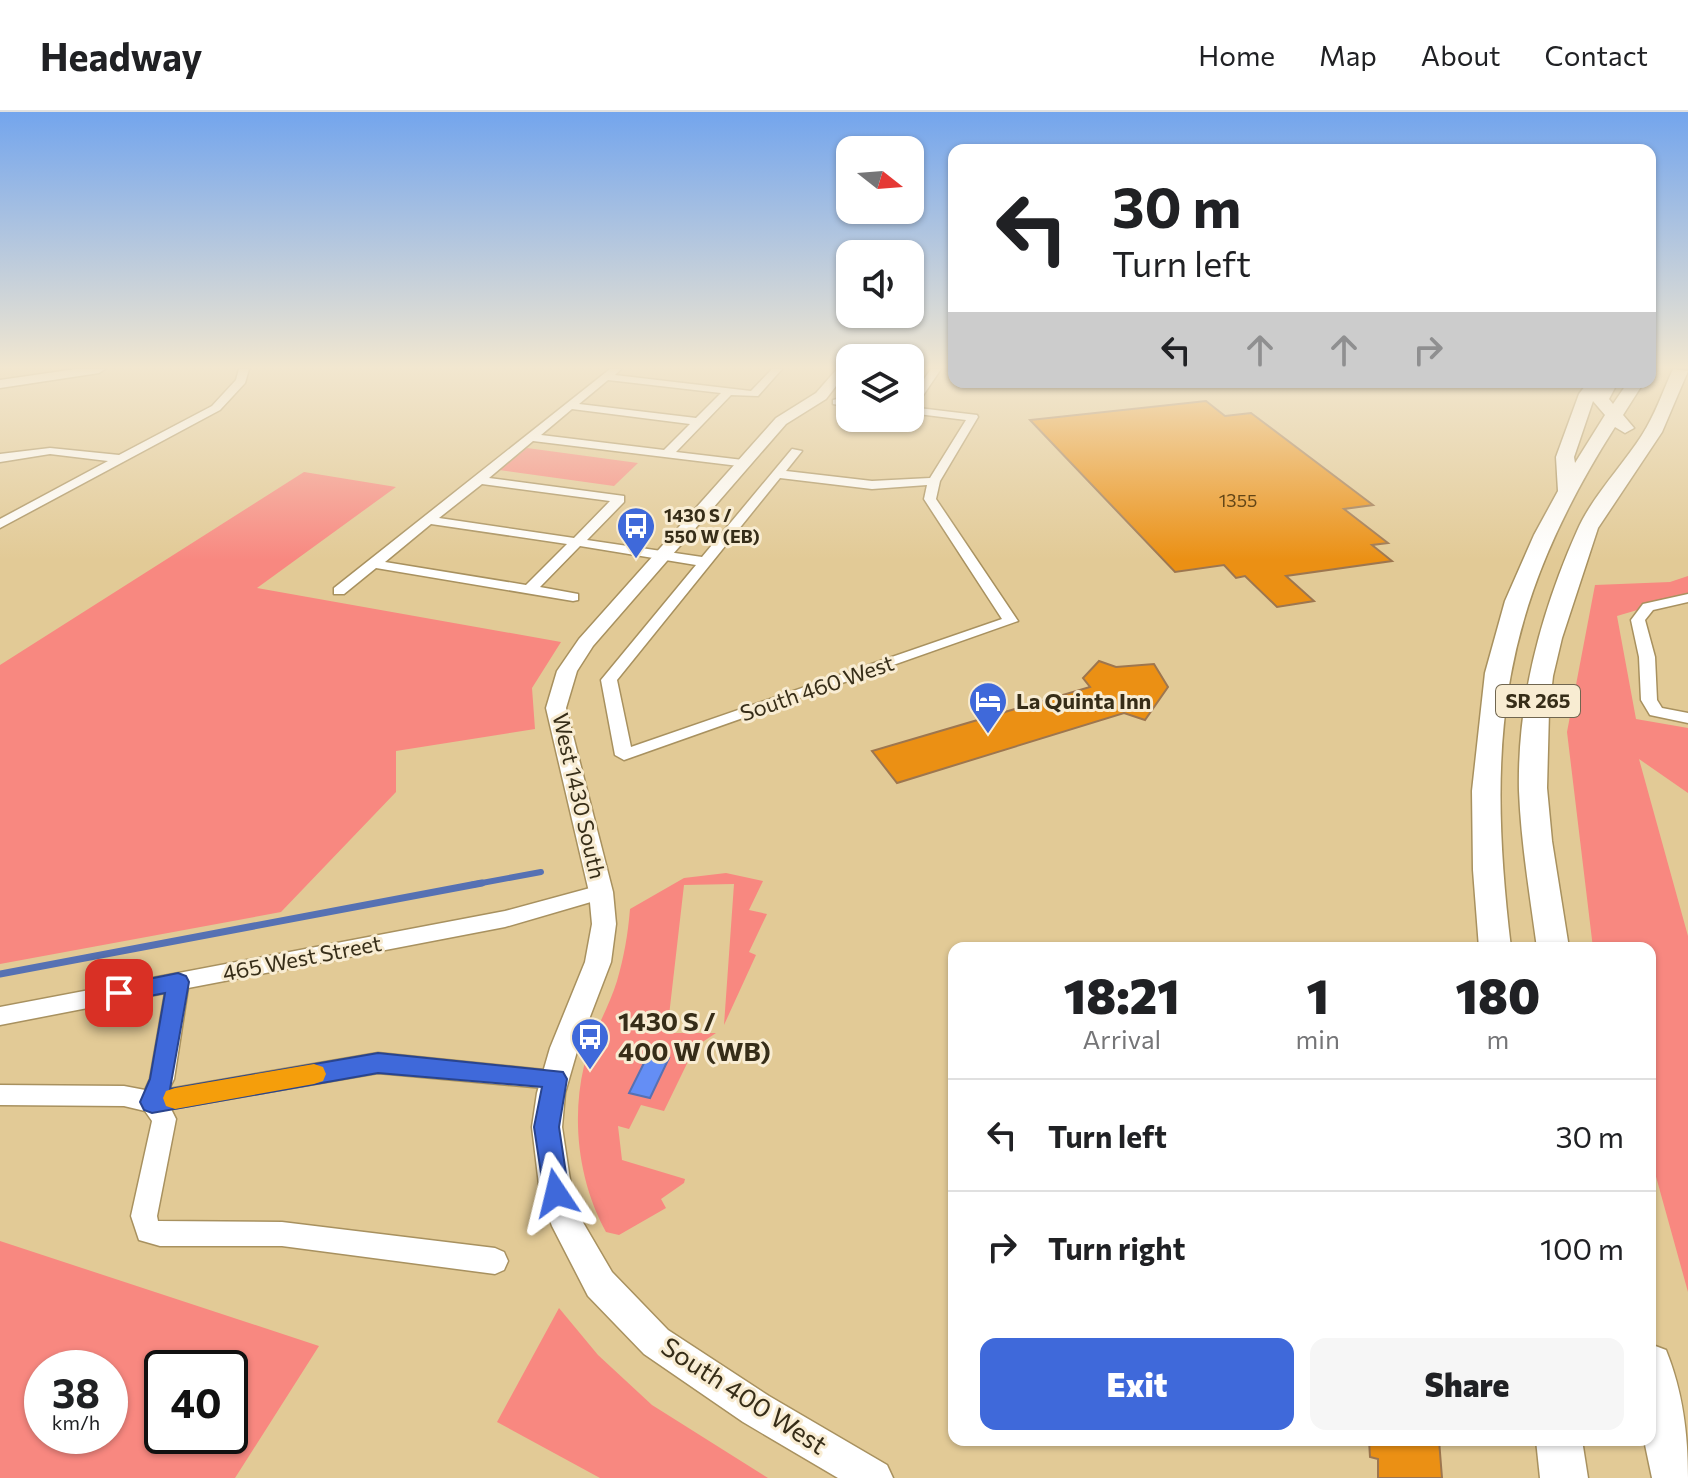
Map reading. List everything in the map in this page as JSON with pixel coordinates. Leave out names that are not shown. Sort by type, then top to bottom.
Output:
[{"type":"main road","points":[[1567,491],[1565,457],[1573,433]]},
{"type":"main road","name":"SR 265","points":[[1495,942],[1486,815],[1490,721],[1507,633],[1532,564],[1567,491],[1602,433]]},
{"type":"main road","points":[[1588,528],[1585,497],[1624,433]]},
{"type":"main road","name":"SR 265","points":[[1552,942],[1537,841],[1533,788],[1536,711],[1550,638],[1588,528],[1627,474],[1650,433]]},
{"type":"main road","points":[[1656,1392],[1676,1478]]},
{"type":"main road","points":[[1560,1446],[1564,1478]]},
{"type":"street","points":[[0,524],[170,433]]},
{"type":"street","points":[[339,591],[536,433]]},
{"type":"street","points":[[666,455],[688,433]]},
{"type":"street","name":"West 1430 South","points":[[568,1226],[553,1180],[547,1127],[555,1079],[598,962],[604,924],[601,892],[556,708],[558,700],[567,671],[586,643],[771,433]]},
{"type":"street","points":[[777,474],[872,485],[934,481],[963,433]]},
{"type":"street","points":[[531,437],[743,464]]},
{"type":"street","points":[[0,458],[50,451],[122,459]]},
{"type":"street","points":[[429,520],[705,562],[796,451]]},
{"type":"street","points":[[479,480],[620,499],[529,590]]},
{"type":"street","name":"South 460 West","points":[[705,562],[609,680],[624,755],[1011,621],[930,499],[934,481]]},
{"type":"street","points":[[374,564],[573,597]]},
{"type":"street","points":[[1688,598],[1648,607],[1638,620],[1647,657],[1649,700],[1656,712],[1688,718]]},
{"type":"street","name":"465 West Street","points":[[0,1016],[505,919],[601,892]]},
{"type":"street","points":[[152,1102],[162,1079],[178,982]]},
{"type":"street","points":[[0,1095],[124,1096],[152,1102],[378,1063],[555,1079]]},
{"type":"street","points":[[152,1102],[164,1119],[144,1216],[148,1231],[160,1234],[282,1234],[495,1261]]},
{"type":"street","name":"South 400 West","points":[[568,1226],[600,1284],[656,1342],[756,1409],[874,1478]]},
{"type":"shaded area","points":[[527,448],[638,463],[614,486],[499,470]]},
{"type":"shaded area","points":[[304,472],[396,487],[257,588],[561,642],[532,688],[535,729],[396,751],[396,792],[281,912],[0,964],[0,665]]},
{"type":"shaded area","points":[[1688,576],[1688,595],[1617,616],[1636,719],[1688,728],[1688,793],[1639,759],[1688,936],[1688,1292],[1656,1177],[1656,942],[1592,942],[1567,732],[1595,585],[1670,582]]},
{"type":"shaded area","points":[[726,873],[763,881],[749,910],[767,914],[749,952],[756,955],[724,1025],[734,884],[684,885],[667,1033],[716,1033],[695,1047],[664,1111],[641,1105],[629,1129],[618,1126],[622,1160],[685,1179],[684,1183],[661,1199],[666,1208],[619,1235],[606,1232],[589,1193],[584,1172],[578,1108],[587,1055],[619,972],[630,909],[684,878]]},
{"type":"shaded area","points":[[0,1241],[319,1346],[235,1478],[0,1478]]},
{"type":"shaded area","points":[[559,1308],[598,1355],[652,1405],[768,1478],[600,1478],[497,1422]]},
{"type":"water","points":[[649,1053],[669,1058],[650,1098],[629,1093]]},
{"type":"building","points":[[1042,433],[1277,433],[1373,505],[1344,509],[1388,543],[1372,545],[1392,561],[1286,576],[1314,601],[1277,607],[1245,576],[1236,578],[1224,565],[1175,572]]},
{"type":"building","name":"La Quinta Inn","points":[[1099,661],[1116,667],[1154,664],[1168,687],[1145,720],[1124,713],[897,783],[872,751],[1090,687],[1083,678]]},
{"type":"building","points":[[1369,1446],[1439,1446],[1442,1478],[1378,1478],[1378,1459],[1370,1457]]},
{"type":"waterway","points":[[471,885],[541,872]]},
{"type":"waterway","points":[[0,974],[482,883]]},
{"type":"slow traffic","points":[[175,1098],[314,1074]]},
{"type":"place","name":"1430 S / 550 W (EB)","points":[[636,560]]},
{"type":"place","name":"La Quinta Inn","points":[[988,735]]},
{"type":"place","name":"1430 S / 400 W (WB)","points":[[590,1071]]},
{"type":"route","points":[[119,993],[178,982],[162,1079],[152,1102],[378,1063],[409,1063],[555,1079],[547,1127],[556,1193]]}]
